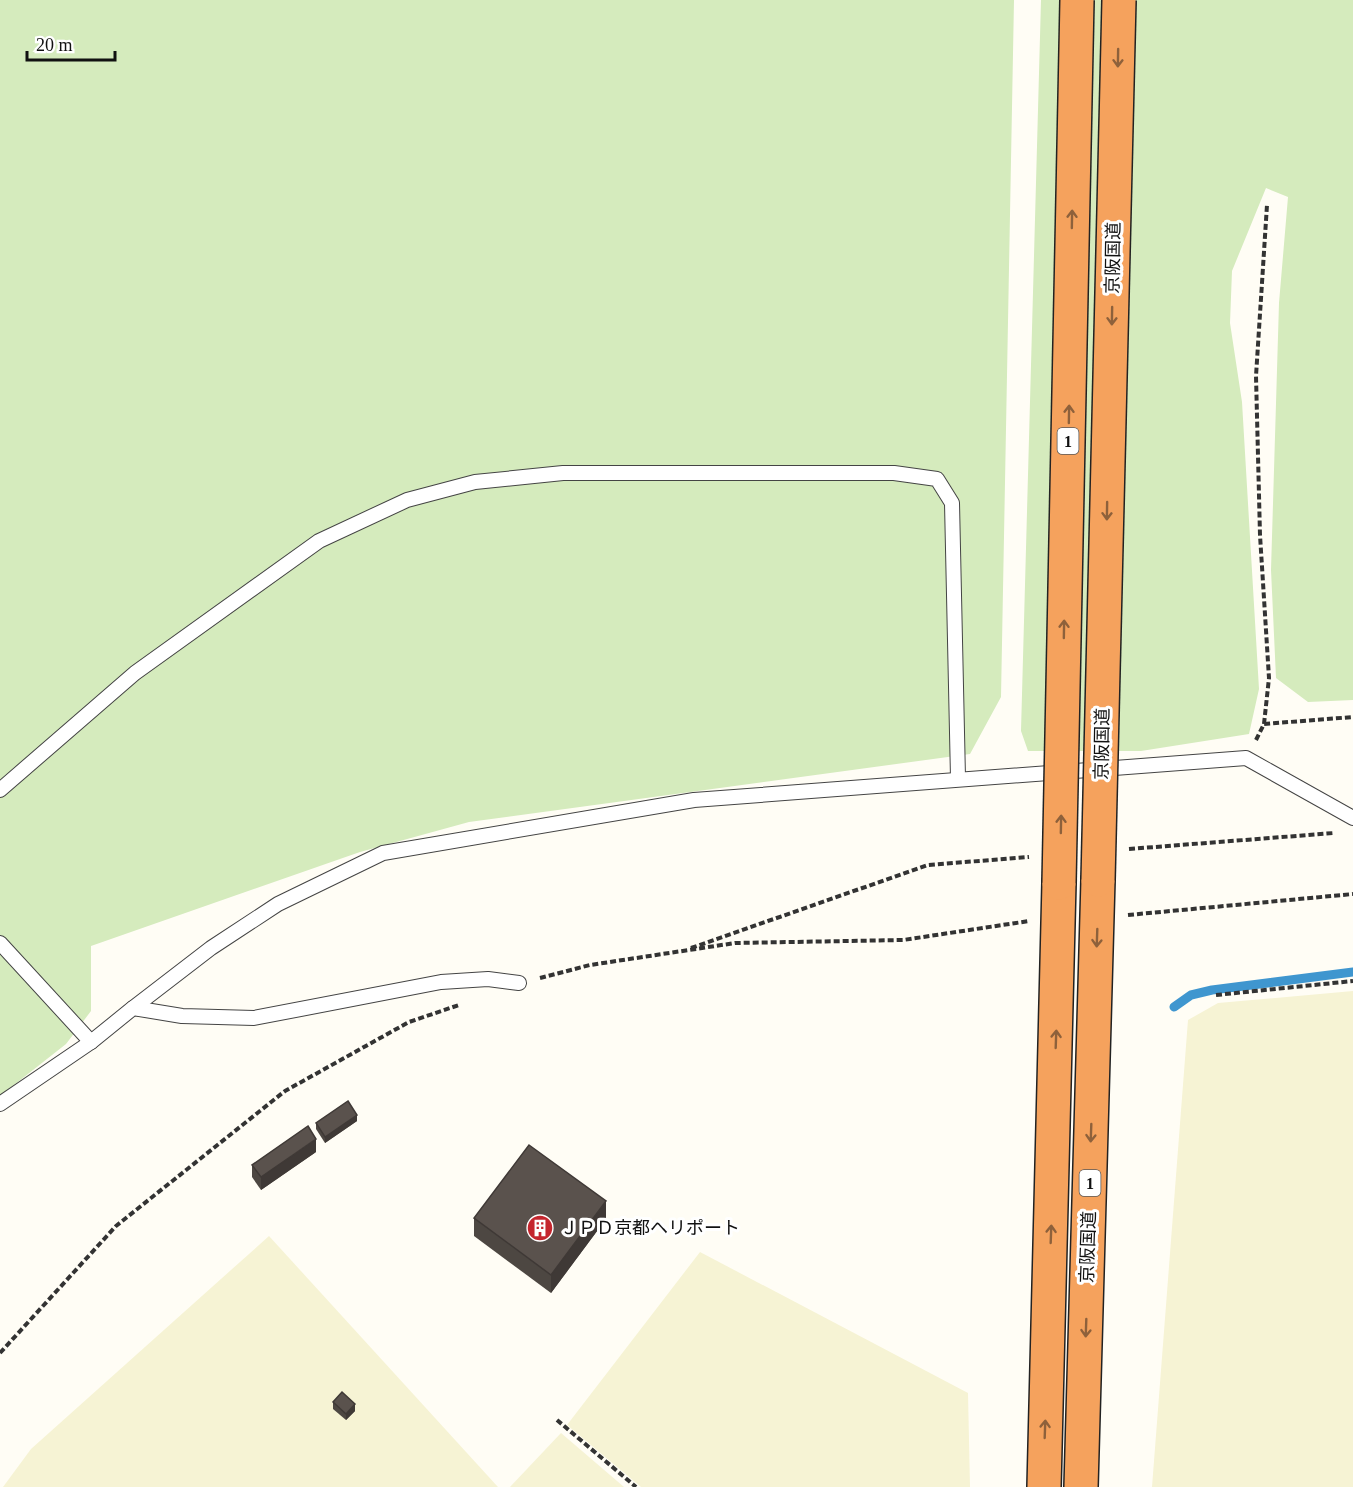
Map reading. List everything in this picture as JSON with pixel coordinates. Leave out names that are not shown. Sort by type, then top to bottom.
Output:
[{"type":"highway","name":"京阪国道","points":[[1044,1487],[1059,917],[1077,0]]},
{"type":"highway","name":"京阪国道","points":[[1081,1487],[1119,0]]},
{"type":"lane","points":[[0,790],[135,673],[319,540],[407,500],[475,482],[562,473],[894,473],[937,479],[952,503],[958,778]]},
{"type":"lane","points":[[0,1104],[91,1042],[211,948],[278,904],[383,853],[694,800],[958,778],[1246,758],[1353,818]]},
{"type":"lane","points":[[0,943],[91,1042]]},
{"type":"lane","points":[[133,1008],[182,1016],[254,1018],[441,982],[488,979],[519,983]]},
{"type":"path","points":[[1246,758],[1264,724],[1269,678],[1260,535],[1256,376],[1267,205]]},
{"type":"path","points":[[1264,724],[1353,717]]},
{"type":"path","points":[[1125,849],[1342,833]]},
{"type":"path","points":[[681,952],[928,865],[1032,856]]},
{"type":"path","points":[[1097,918],[1353,894]]},
{"type":"path","points":[[519,983],[590,965],[735,943],[903,940],[1059,917]]},
{"type":"path","points":[[1216,995],[1353,981]]},
{"type":"path","points":[[0,1353],[116,1226],[285,1091],[409,1022],[464,1003]]},
{"type":"path","points":[[557,1420],[636,1487]]},
{"type":"shaded area","points":[[1353,991],[1353,1487],[1152,1487],[1188,1020],[1218,1003]]},
{"type":"shaded area","points":[[269,1236],[498,1487],[3,1487],[31,1449]]},
{"type":"shaded area","points":[[700,1252],[968,1393],[970,1487],[641,1487],[567,1425]]},
{"type":"shaded area","points":[[561,1433],[624,1487],[510,1487]]},
{"type":"green space","points":[[0,0],[1014,0],[1001,697],[970,754],[469,822],[360,852],[91,946],[91,1011],[66,1044],[0,1096]]},
{"type":"green space","points":[[1041,0],[1353,0],[1353,700],[1308,702],[1276,678],[1271,570],[1279,303],[1288,197],[1266,188],[1232,271],[1230,323],[1242,402],[1259,689],[1249,734],[1141,751],[1028,751],[1021,731]]},
{"type":"building","points":[[348,1101],[357,1115],[325,1137],[316,1123]]},
{"type":"building","points":[[308,1126],[316,1139],[261,1177],[252,1165]]},
{"type":"building","name":"ＪＰＤ京都ヘリポート","points":[[529,1145],[606,1201],[551,1275],[474,1218]]},
{"type":"building","points":[[342,1392],[355,1404],[346,1414],[333,1402]]},
{"type":"waterway","points":[[1174,1007],[1191,995],[1212,990],[1353,972]]},
{"type":"place","name":"ＪＰＤ京都ヘリポート","points":[[540,1228]]}]
